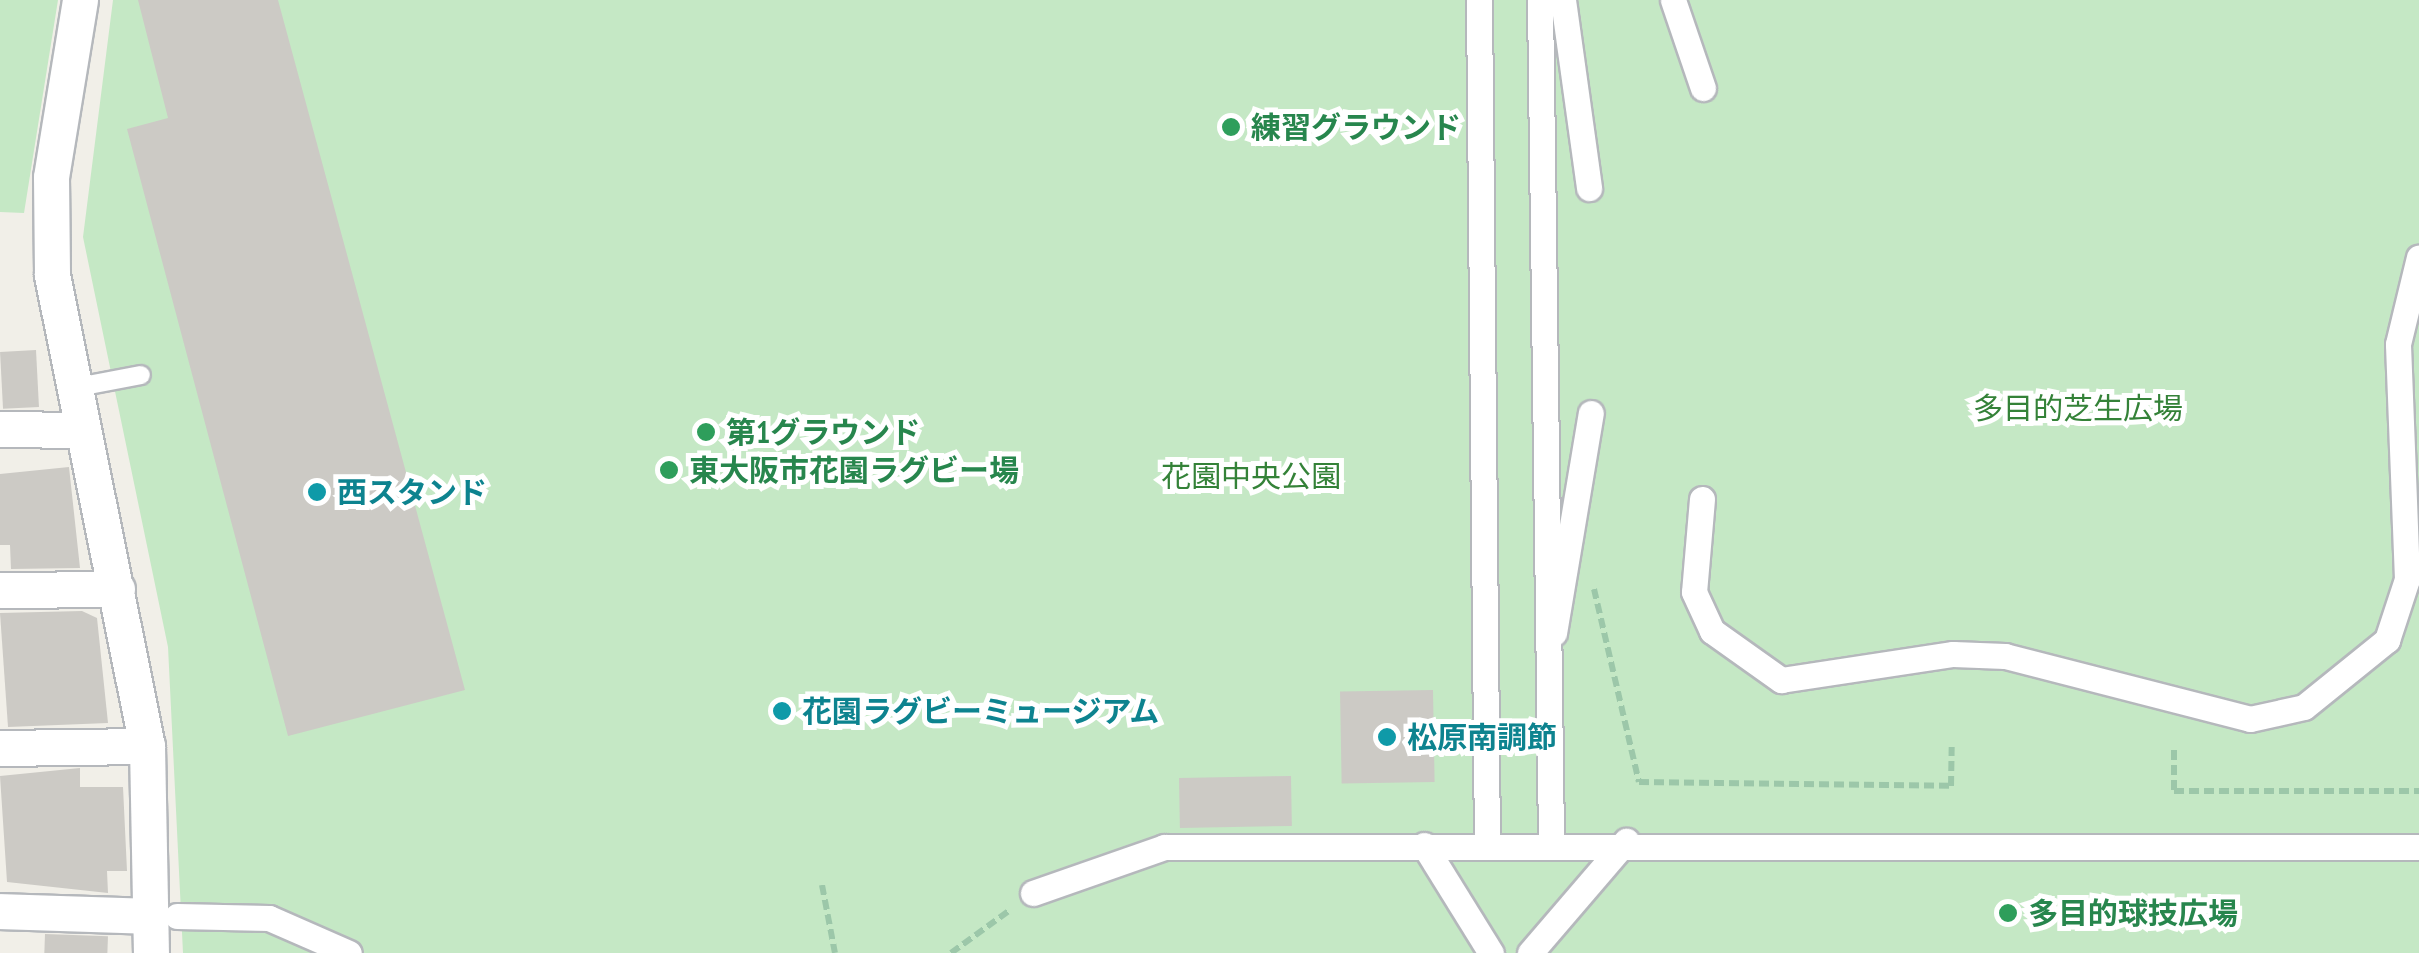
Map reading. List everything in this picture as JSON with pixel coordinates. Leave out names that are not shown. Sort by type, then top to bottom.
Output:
[{"type":"street","points":[[80,0],[48,224],[73,388],[118,589],[147,746],[164,916],[151,953]]},
{"type":"street","points":[[1479,0],[1487,842]]},
{"type":"street","points":[[1540,0],[1551,842]]},
{"type":"street","points":[[1562,0],[1589,188]]},
{"type":"street","points":[[1672,0],[1703,88]]},
{"type":"street","points":[[1702,498],[1694,592],[1712,631],[1781,680],[1953,654],[2006,656],[2250,719],[2304,707],[2387,640],[2407,579],[2412,500],[2398,344],[2419,256]]},
{"type":"street","points":[[1551,643],[1591,413]]},
{"type":"street","points":[[0,429],[81,430]]},
{"type":"street","points":[[0,590],[118,589]]},
{"type":"street","points":[[0,748],[147,746]]},
{"type":"street","points":[[1530,953],[1626,840]]},
{"type":"street","points":[[1033,893],[1164,847],[1626,840],[2419,847]]},
{"type":"street","points":[[1424,845],[1492,953]]},
{"type":"street","points":[[0,911],[269,918],[349,953]]},
{"type":"lane","points":[[73,388],[141,376]]},
{"type":"path","points":[[1590,572],[1639,782],[1951,786],[1952,747]]},
{"type":"path","points":[[2174,750],[2174,791],[2419,791]]},
{"type":"path","points":[[822,885],[836,953]]},
{"type":"path","points":[[950,953],[1033,893]]},
{"type":"green space","points":[[0,0],[58,0],[24,213],[0,212]]},
{"type":"green space","name":"花園中央公園","points":[[113,0],[2419,0],[2419,953],[183,953],[168,647],[83,237]]},
{"type":"building","name":"西スタンド","points":[[138,0],[278,0],[465,690],[288,736],[127,129],[168,118]]},
{"type":"building","points":[[36,350],[39,407],[3,409],[0,352]]},
{"type":"building","points":[[69,467],[80,568],[11,569],[10,545],[0,545],[0,474]]},
{"type":"building","points":[[82,611],[97,618],[108,723],[8,727],[0,613]]},
{"type":"building","name":"松原南調節","points":[[1433,690],[1435,782],[1342,784],[1340,692]]},
{"type":"building","points":[[80,768],[80,787],[123,787],[127,871],[107,871],[108,893],[7,882],[0,776]]},
{"type":"building","points":[[1291,776],[1292,826],[1180,828],[1179,778]]},
{"type":"building","points":[[45,934],[108,936],[107,953],[44,953]]},
{"type":"place","name":"練習グラウンド","points":[[1231,127]]},
{"type":"place","name":"第1グラウンド","points":[[706,432]]},
{"type":"place","name":"東大阪市花園ラグビー場","points":[[669,470]]},
{"type":"place","name":"西スタンド","points":[[317,492]]},
{"type":"place","name":"花園ラグビーミュージアム","points":[[782,711]]},
{"type":"place","name":"松原南調節","points":[[1387,737]]},
{"type":"place","name":"多目的球技広場","points":[[2008,913]]},
{"type":"park label","name":"多目的芝生広場","points":[[2078,408]]}]
